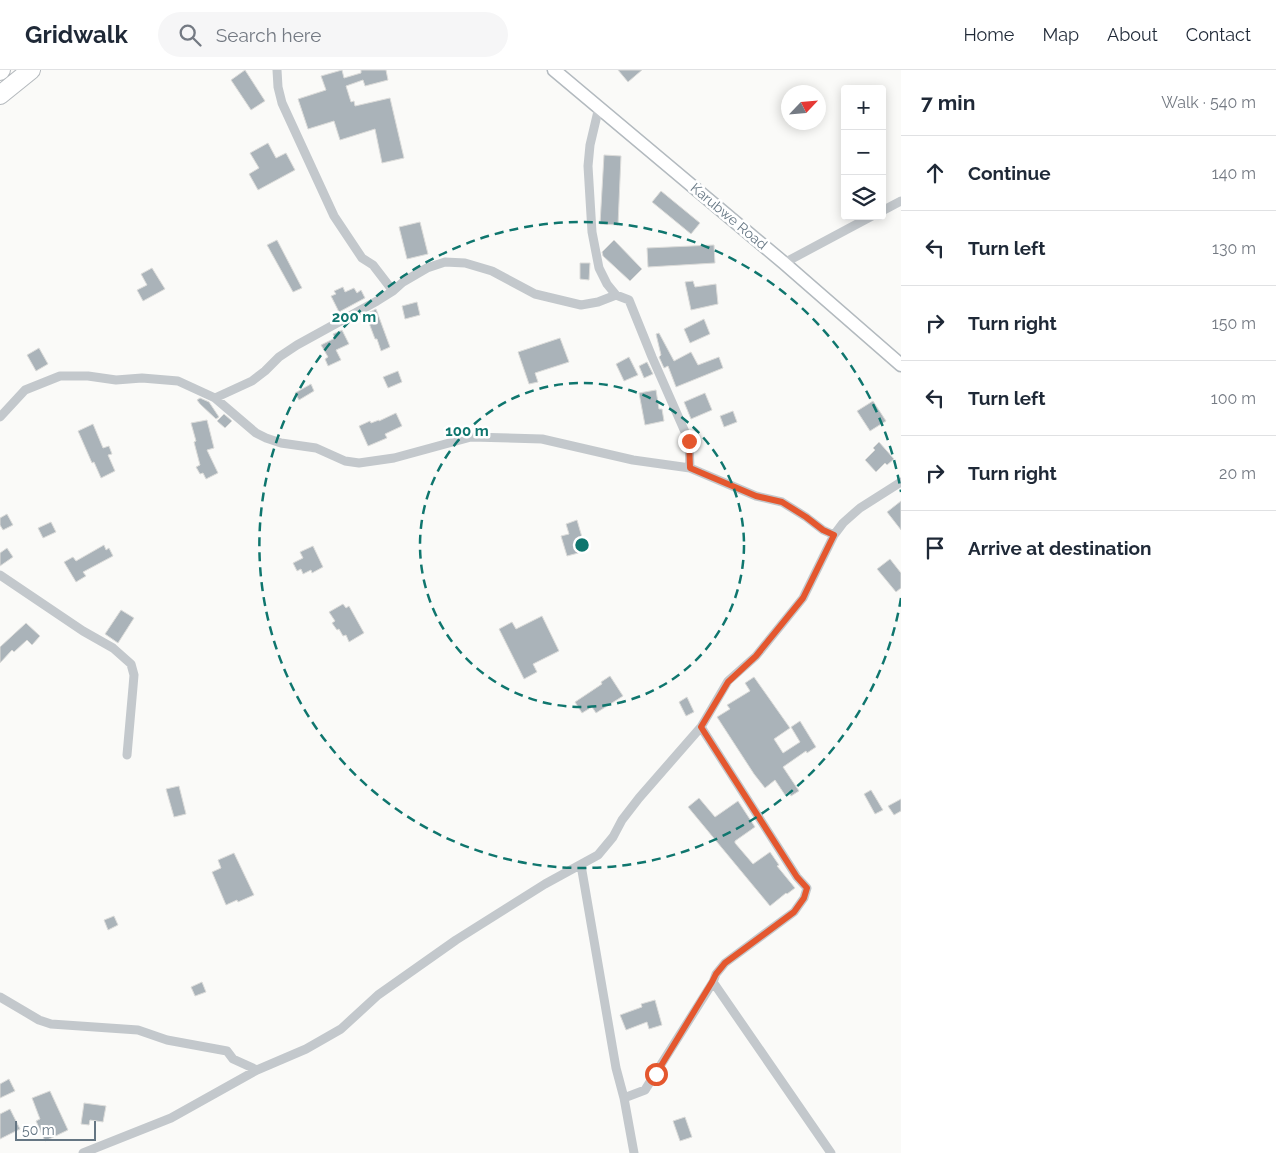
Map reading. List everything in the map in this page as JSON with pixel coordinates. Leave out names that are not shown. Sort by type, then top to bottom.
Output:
[{"type":"highway","points":[[0,96],[30,70]]},
{"type":"street","points":[[278,70],[278,87],[282,103],[334,216],[362,258],[374,265],[393,291]]},
{"type":"street","name":"Karubwe Road","points":[[554,70],[784,263],[901,365]]},
{"type":"street","points":[[599,107],[590,145],[588,166],[592,232],[598,268],[616,295],[629,300],[689,441],[690,468]]},
{"type":"street","points":[[886,209],[901,201]]},
{"type":"street","points":[[784,263],[865,220]]},
{"type":"street","points":[[215,398],[252,381],[266,371],[279,357],[297,345],[393,291],[403,282],[427,268],[445,262],[465,263],[492,271],[535,294],[581,306],[616,295]]},
{"type":"street","points":[[0,417],[25,390],[60,376],[88,376],[116,380],[142,378],[178,381],[215,398],[256,433],[266,438],[316,448],[345,461],[359,463],[394,458],[471,437],[542,438],[633,460],[690,468],[756,496],[782,502],[823,530],[834,535]]},
{"type":"street","points":[[83,1153],[171,1118],[257,1070],[306,1049],[341,1029],[378,995],[410,972],[545,884],[598,855],[613,837],[622,820],[639,798],[701,727],[728,682],[756,656],[803,598],[834,535],[843,523],[860,508],[901,482]]},
{"type":"street","points":[[0,574],[83,631],[113,648],[131,664],[134,675],[127,755]]},
{"type":"street","points":[[624,1098],[645,1090],[716,974],[725,963],[794,912],[804,898],[807,888],[797,877],[701,727]]},
{"type":"street","points":[[581,865],[616,1068],[624,1098],[634,1153]]},
{"type":"street","points":[[712,982],[831,1153]]},
{"type":"street","points":[[0,997],[39,1020],[52,1024],[138,1030],[167,1040],[227,1051],[234,1059],[257,1070]]},
{"type":"building","points":[[245,70],[265,101],[251,110],[231,80]]},
{"type":"building","points":[[342,70],[344,78],[361,73],[361,70],[386,70],[388,80],[365,86],[363,80],[346,86],[351,102],[354,101],[355,106],[390,98],[404,158],[382,163],[375,129],[340,140],[334,121],[308,129],[298,99],[326,90],[321,76]]},
{"type":"building","points":[[618,70],[642,70],[628,82]]},
{"type":"building","points":[[268,143],[276,158],[286,153],[295,170],[258,190],[249,174],[259,168],[250,153]]},
{"type":"building","points":[[604,155],[621,156],[618,225],[600,224]]},
{"type":"building","points":[[661,191],[700,223],[691,234],[652,202]]},
{"type":"building","points":[[420,222],[428,254],[407,259],[399,227]]},
{"type":"building","points":[[277,240],[302,288],[293,292],[267,245]]},
{"type":"building","points":[[614,240],[642,269],[630,281],[603,256],[602,252]]},
{"type":"building","points":[[714,245],[715,263],[648,267],[647,248]]},
{"type":"building","points":[[580,263],[590,263],[589,280],[580,279]]},
{"type":"building","points":[[152,268],[165,289],[143,301],[137,290],[147,285],[141,274]]},
{"type":"building","points":[[693,281],[695,287],[716,284],[718,304],[691,310],[685,282]]},
{"type":"building","points":[[343,287],[345,292],[354,288],[357,293],[361,290],[365,298],[339,312],[331,296],[336,294],[334,291]]},
{"type":"building","points":[[417,302],[420,315],[405,319],[402,306]]},
{"type":"building","points":[[376,309],[390,347],[381,351],[366,314]]},
{"type":"building","points":[[704,319],[710,334],[690,343],[684,329]]},
{"type":"building","points":[[342,330],[349,344],[336,350],[341,360],[328,366],[325,359],[328,357],[321,345],[335,338],[333,334]]},
{"type":"building","points":[[659,333],[674,361],[691,352],[698,365],[719,357],[723,368],[676,387],[668,366],[664,368],[659,357],[661,355],[656,334]]},
{"type":"building","points":[[560,338],[569,362],[535,373],[538,382],[529,384],[518,352]]},
{"type":"building","points":[[39,348],[48,364],[36,371],[27,355]]},
{"type":"building","points":[[629,357],[638,375],[624,381],[616,364]]},
{"type":"building","points":[[647,362],[653,374],[644,378],[639,366]]},
{"type":"building","points":[[398,371],[402,382],[388,388],[383,377]]},
{"type":"building","points":[[311,384],[314,391],[299,400],[295,393]]},
{"type":"building","points":[[656,390],[659,409],[662,409],[664,421],[645,425],[639,393]]},
{"type":"building","points":[[705,393],[712,410],[691,419],[684,402]]},
{"type":"building","points":[[200,398],[209,402],[219,417],[216,419],[200,404],[197,400]]},
{"type":"building","points":[[873,401],[886,421],[870,431],[857,411]]},
{"type":"building","points":[[733,411],[737,422],[724,427],[720,416]]},
{"type":"building","points":[[396,413],[402,426],[385,434],[387,438],[368,446],[359,426],[370,421],[371,423],[379,421]]},
{"type":"building","points":[[224,414],[232,421],[225,428],[217,421]]},
{"type":"building","points":[[207,420],[214,448],[207,450],[218,473],[206,479],[203,473],[200,474],[196,467],[200,465],[191,423]]},
{"type":"building","points":[[93,424],[103,448],[109,446],[112,454],[108,455],[115,471],[101,478],[78,431]]},
{"type":"building","points":[[879,442],[894,459],[887,465],[885,463],[876,472],[865,460],[875,450],[873,448]]},
{"type":"building","points":[[901,501],[901,530],[887,512]]},
{"type":"building","points":[[7,514],[13,525],[3,530],[0,525],[0,518]]},
{"type":"building","points":[[577,520],[586,551],[567,556],[561,536],[569,534],[566,524]]},
{"type":"building","points":[[51,522],[56,532],[43,538],[38,528]]},
{"type":"building","points":[[104,545],[106,550],[109,548],[113,556],[83,572],[86,576],[76,582],[64,562],[73,557],[76,561]]},
{"type":"building","points":[[313,546],[323,567],[312,573],[311,570],[303,574],[301,569],[297,571],[293,563],[303,558],[300,552]]},
{"type":"building","points":[[7,548],[13,557],[0,566],[0,553]]},
{"type":"building","points":[[890,559],[901,573],[901,588],[896,592],[877,569]]},
{"type":"building","points":[[343,604],[346,608],[349,606],[364,633],[349,642],[346,635],[343,636],[332,623],[335,621],[329,612]]},
{"type":"building","points":[[121,610],[134,618],[118,643],[105,634]]},
{"type":"building","points":[[542,616],[559,651],[533,664],[537,672],[524,679],[499,629],[512,622],[516,629]]},
{"type":"building","points":[[26,623],[40,636],[32,645],[27,640],[14,652],[12,650],[0,663],[0,647]]},
{"type":"building","points":[[610,676],[623,696],[596,713],[592,707],[582,713],[575,702],[602,684],[601,682]]},
{"type":"building","points":[[754,677],[790,728],[774,739],[783,753],[800,742],[791,727],[800,721],[816,747],[807,753],[806,751],[783,767],[799,791],[791,796],[789,792],[785,795],[775,780],[765,788],[717,717],[730,709],[727,705],[750,691],[745,683]]},
{"type":"building","points":[[687,697],[694,712],[686,716],[679,702]]},
{"type":"building","points":[[179,786],[186,814],[174,817],[166,789]]},
{"type":"building","points":[[871,790],[883,810],[875,814],[864,794]]},
{"type":"building","points":[[699,798],[715,817],[738,801],[755,827],[735,841],[735,843],[753,864],[770,852],[779,865],[777,866],[795,888],[770,906],[688,807]]},
{"type":"building","points":[[901,799],[901,811],[894,815],[888,806]]},
{"type":"building","points":[[234,853],[254,895],[226,905],[212,872],[221,868],[218,860]]},
{"type":"building","points":[[114,916],[118,925],[108,930],[104,920]]},
{"type":"building","points":[[202,982],[206,992],[195,996],[191,987]]},
{"type":"building","points":[[655,1000],[662,1025],[649,1029],[647,1022],[626,1030],[620,1015],[642,1007],[641,1004]]},
{"type":"building","points":[[9,1079],[15,1091],[0,1098],[0,1084]]},
{"type":"building","points":[[50,1091],[68,1130],[45,1141],[36,1121],[40,1119],[32,1098]]},
{"type":"building","points":[[84,1103],[106,1106],[103,1122],[90,1120],[89,1125],[81,1124]]},
{"type":"building","points":[[10,1109],[20,1129],[0,1139],[0,1114]]},
{"type":"building","points":[[685,1117],[692,1137],[680,1141],[673,1121]]},
{"type":"route","points":[[656,1074],[716,974],[725,963],[794,912],[804,898],[807,888],[797,877],[701,727],[713,704],[728,682],[756,656],[797,607],[834,535],[823,530],[782,502],[756,496],[690,468],[689,441]]}]
